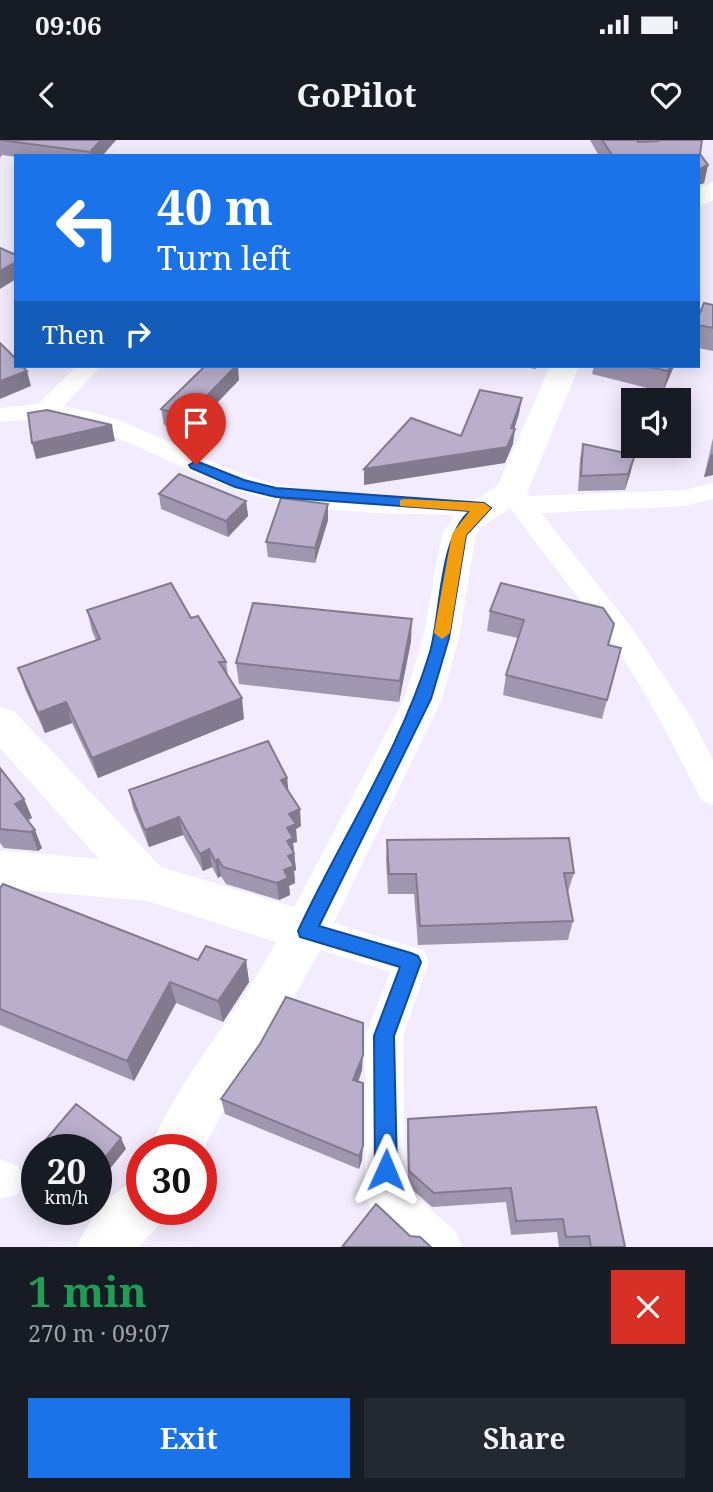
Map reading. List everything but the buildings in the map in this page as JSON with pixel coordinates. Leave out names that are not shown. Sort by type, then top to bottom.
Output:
[{"type":"main road","points":[[184,1134],[216,1076],[243,1042],[307,931],[424,699],[441,638],[459,534],[469,520],[506,501],[563,368]]},
{"type":"main road","points":[[0,722],[148,882]]},
{"type":"main road","points":[[0,869],[148,882],[307,931]]},
{"type":"main road","points":[[104,1247],[126,1222]]},
{"type":"street","points":[[44,412],[88,368]]},
{"type":"street","points":[[0,415],[44,412],[87,418],[239,484],[276,493],[324,499],[506,501],[685,498],[713,491]]},
{"type":"street","points":[[506,501],[564,564],[622,635],[680,725],[713,792]]},
{"type":"street","points":[[307,931],[411,962],[384,1036],[385,1196],[441,1247]]},
{"type":"slow traffic","points":[[405,503],[484,508],[469,520],[459,534],[442,633]]},
{"type":"route","points":[[196,465],[239,484],[276,493],[324,499],[484,508],[469,520],[459,534],[441,638],[424,699],[307,931],[411,962],[384,1036],[386,1170]]}]
